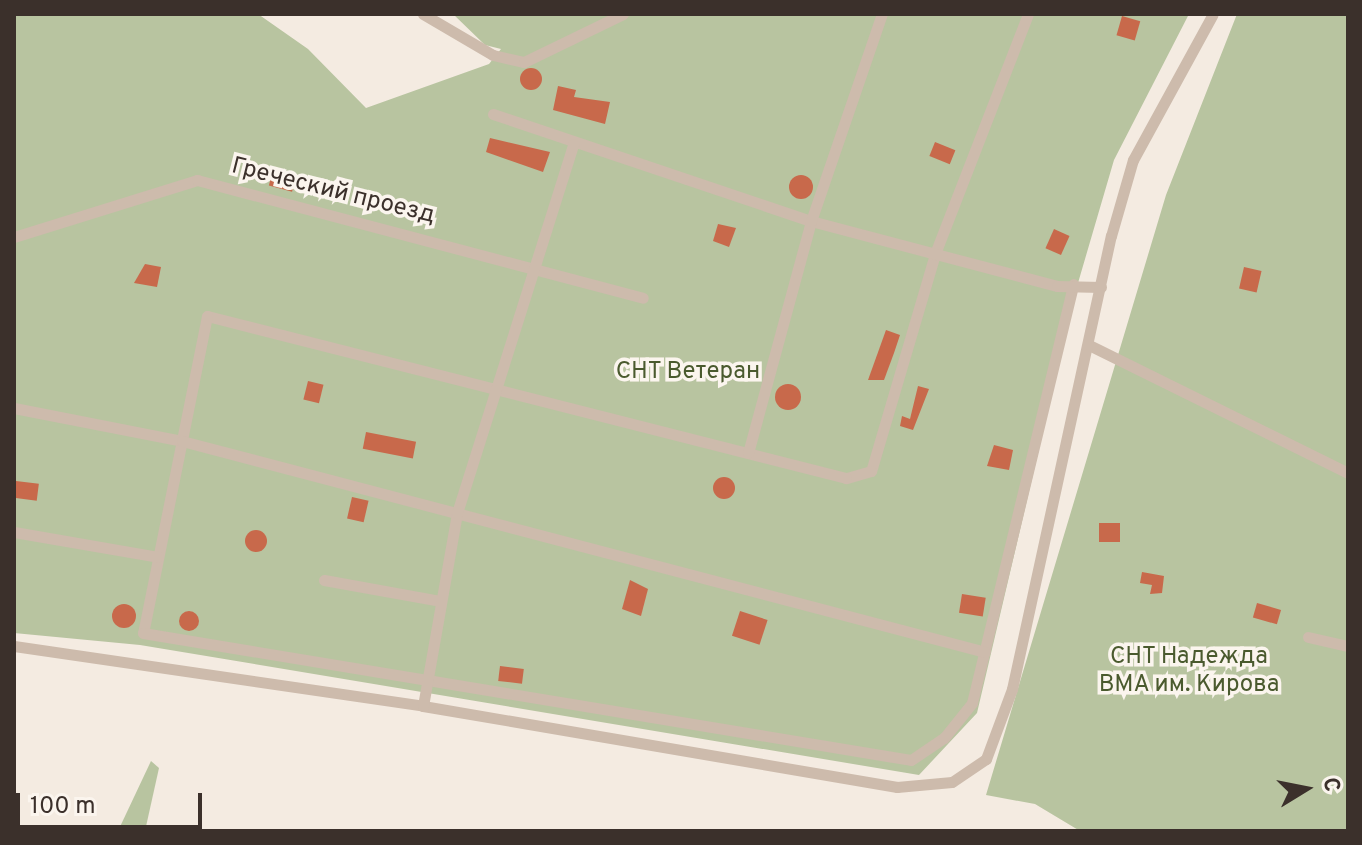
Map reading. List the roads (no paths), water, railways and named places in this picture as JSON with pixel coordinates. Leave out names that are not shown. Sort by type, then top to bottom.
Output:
[{"type":"street","points":[[423,14],[493,55],[524,62],[545,56],[623,14]]},
{"type":"street","points":[[748,453],[811,221],[882,14]]},
{"type":"street","points":[[1028,14],[935,254],[871,471],[846,478],[207,316],[143,633],[426,683],[911,760],[944,738],[972,703],[1073,284]]},
{"type":"street","points":[[14,646],[423,706],[897,787],[952,782],[986,759],[1012,689],[1101,287],[1133,160],[1213,14]]},
{"type":"street","points":[[493,114],[573,144],[811,221],[1057,286],[1101,287]]},
{"type":"street","points":[[423,706],[457,513],[530,265],[573,144]]},
{"type":"street","name":"Греческий проезд","points":[[14,237],[197,180],[530,265],[643,298]]},
{"type":"street","points":[[1089,345],[1348,473]]},
{"type":"street","points":[[14,408],[182,441],[985,652]]},
{"type":"street","points":[[14,532],[158,557]]},
{"type":"street","points":[[324,580],[441,601]]},
{"type":"street","points":[[1308,637],[1348,646]]},
{"type":"park label","name":"СНТ Ветеран","points":[[688,373]]},
{"type":"park label","name":"СНТ Надежда ВМА им. Кирова","points":[[1189,672]]}]
